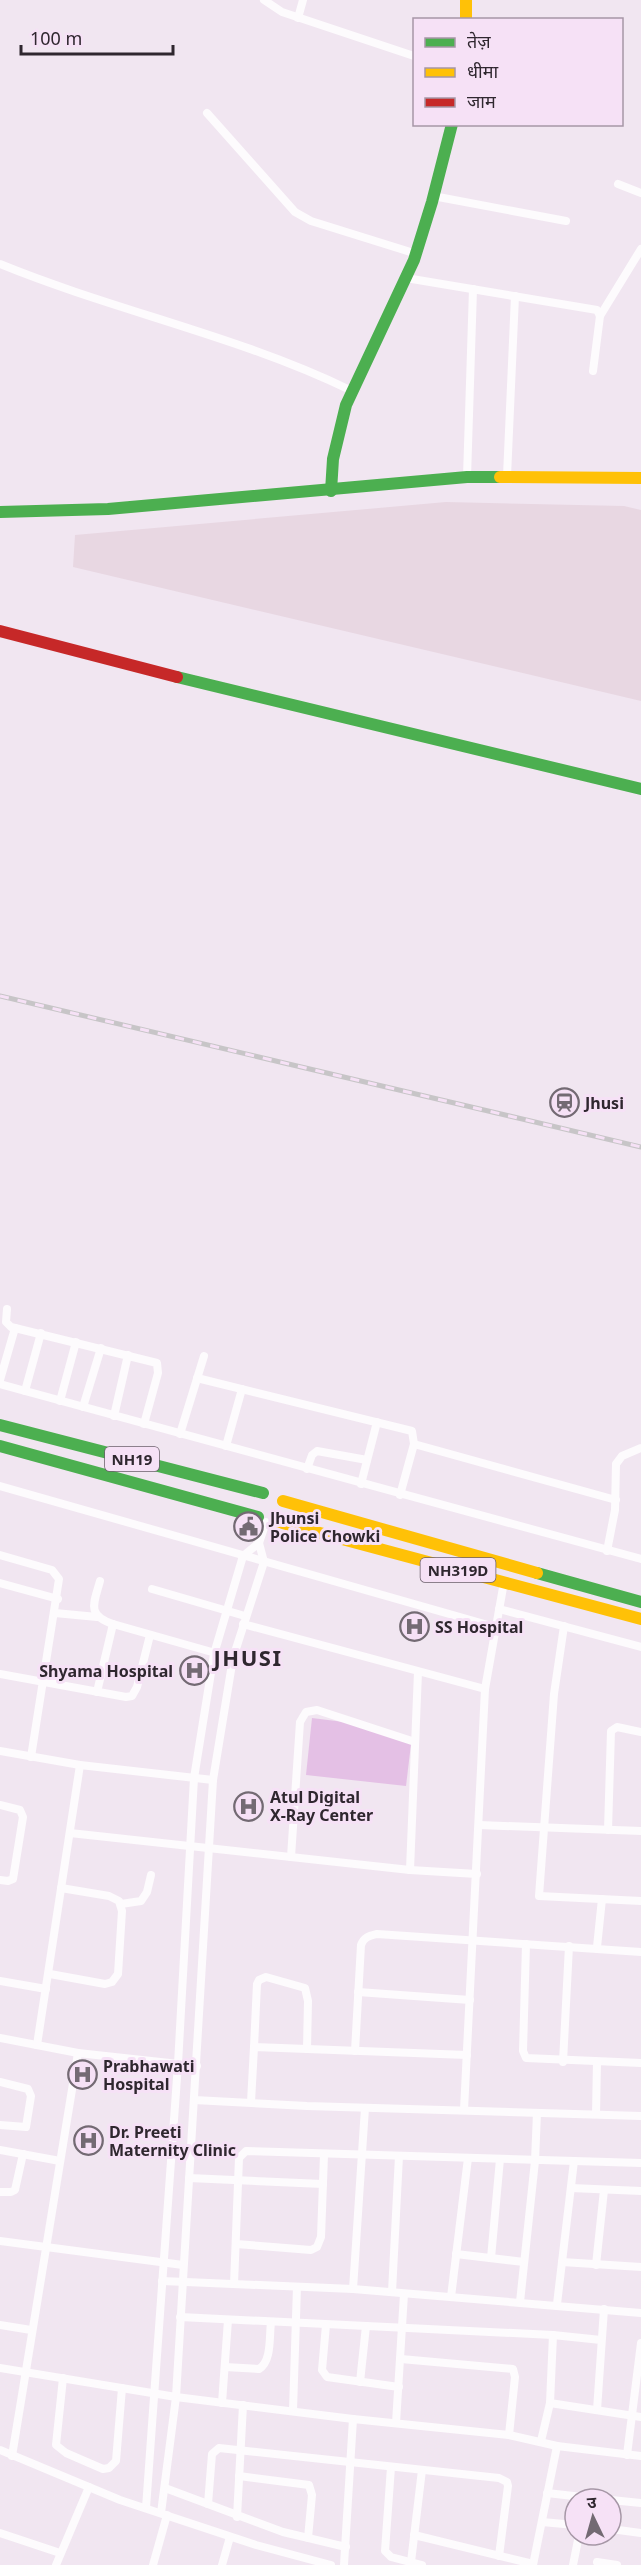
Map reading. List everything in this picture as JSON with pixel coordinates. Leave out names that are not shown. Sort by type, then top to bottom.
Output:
[{"type":"main road","points":[[466,0],[466,18]]},
{"type":"main road","points":[[331,491],[334,442],[350,390],[417,254],[451,126]]},
{"type":"main road","points":[[0,512],[108,508],[331,491],[467,477],[641,478]]},
{"type":"main road","points":[[0,631],[88,656],[641,789]]},
{"type":"main road","name":"NH19","points":[[0,1425],[263,1493],[273,1492],[283,1501]]},
{"type":"main road","name":"NH319D","points":[[0,1446],[266,1520],[641,1619]]},
{"type":"main road","points":[[263,1493],[255,1504],[266,1520],[282,1515],[283,1501]]},
{"type":"main road","name":"NH319D","points":[[283,1501],[641,1602]]},
{"type":"street","points":[[264,0],[282,12],[298,18],[413,56]]},
{"type":"street","points":[[298,18],[303,0]]},
{"type":"street","points":[[207,113],[295,212],[311,221],[417,254]]},
{"type":"street","points":[[618,184],[641,193]]},
{"type":"street","points":[[433,196],[566,221]]},
{"type":"street","points":[[593,371],[600,316],[641,249]]},
{"type":"street","points":[[0,264],[42,281],[280,360],[350,390]]},
{"type":"street","points":[[406,278],[593,308],[600,316]]},
{"type":"street","points":[[467,477],[473,289]]},
{"type":"street","points":[[507,476],[515,296]]},
{"type":"street","points":[[7,1309],[6,1322],[15,1328],[154,1361],[159,1367],[144,1424]]},
{"type":"street","points":[[15,1328],[0,1382],[60,1401],[400,1495],[641,1559]]},
{"type":"street","points":[[25,1391],[41,1333]]},
{"type":"street","points":[[60,1401],[76,1342]]},
{"type":"street","points":[[83,1407],[101,1348]]},
{"type":"street","points":[[114,1416],[128,1355]]},
{"type":"street","points":[[180,1434],[204,1356]]},
{"type":"street","points":[[197,1378],[412,1431],[414,1444],[400,1495]]},
{"type":"street","points":[[226,1446],[242,1389]]},
{"type":"street","points":[[361,1484],[377,1422]]},
{"type":"street","points":[[414,1444],[616,1500]]},
{"type":"street","points":[[607,1551],[616,1500],[616,1464],[622,1456],[641,1448]]},
{"type":"street","points":[[306,1469],[312,1455],[317,1451],[367,1460]]},
{"type":"street","points":[[0,1486],[495,1627]]},
{"type":"street","points":[[153,2565],[164,2514],[176,2397],[181,2283],[197,2066],[213,1780],[232,1658],[264,1562],[259,1543],[266,1520]]},
{"type":"street","points":[[146,2508],[178,2064],[194,1778],[214,1654],[243,1556],[259,1543]]},
{"type":"street","points":[[0,1555],[56,1573],[60,1586],[31,1757]]},
{"type":"street","points":[[97,1617],[94,1607],[100,1581]]},
{"type":"street","points":[[464,2110],[485,1689],[504,1582]]},
{"type":"street","points":[[0,1583],[58,1599]]},
{"type":"street","points":[[152,1589],[226,1611],[244,1620],[418,1672],[485,1689]]},
{"type":"street","points":[[499,1609],[641,1647]]},
{"type":"street","points":[[55,1613],[97,1617],[113,1624],[232,1658]]},
{"type":"street","points":[[97,1692],[113,1624]]},
{"type":"street","points":[[564,1626],[554,1694],[539,1896],[641,1901]]},
{"type":"street","points":[[0,1674],[97,1692],[132,1696],[137,1687],[150,1635]]},
{"type":"street","points":[[410,1870],[418,1672]]},
{"type":"street","points":[[291,1857],[300,1722],[306,1712],[317,1710],[415,1742]]},
{"type":"street","points":[[608,1830],[611,1731],[617,1727],[641,1732]]},
{"type":"street","points":[[0,1751],[80,1765],[213,1780]]},
{"type":"street","points":[[37,2045],[50,1974],[80,1765]]},
{"type":"street","points":[[0,1805],[20,1810],[23,1817],[13,1878],[8,1881],[0,1880]]},
{"type":"street","points":[[479,1825],[641,1831]]},
{"type":"street","points":[[70,1833],[410,1870],[477,1874]]},
{"type":"street","points":[[62,1888],[109,1896],[121,1904],[141,1901],[147,1892],[152,1875]]},
{"type":"street","points":[[597,1947],[602,1899]]},
{"type":"street","points":[[50,1974],[105,1984],[116,1979],[121,1904]]},
{"type":"street","points":[[355,2051],[361,1945],[363,1939],[377,1934],[597,1947],[641,1952]]},
{"type":"street","points":[[526,1944],[524,2055],[531,2060],[641,2063]]},
{"type":"street","points":[[563,2062],[569,1946]]},
{"type":"street","points":[[251,2102],[259,1980],[266,1977],[305,1988],[308,2001],[307,2049]]},
{"type":"street","points":[[0,1981],[46,1989]]},
{"type":"street","points":[[358,1992],[470,2000]]},
{"type":"street","points":[[0,2038],[78,2053],[197,2066]]},
{"type":"street","points":[[254,2047],[467,2055]]},
{"type":"street","points":[[12,2456],[78,2053]]},
{"type":"street","points":[[596,2114],[597,2062]]},
{"type":"street","points":[[0,2082],[28,2089],[31,2096],[26,2127],[0,2125]]},
{"type":"street","points":[[194,2100],[365,2108],[641,2116]]},
{"type":"street","points":[[353,2289],[365,2108]]},
{"type":"street","points":[[520,2302],[535,2161],[537,2113]]},
{"type":"street","points":[[0,2150],[60,2161]]},
{"type":"street","points":[[234,2284],[239,2158],[246,2151],[324,2156],[362,2154],[641,2163]]},
{"type":"street","points":[[0,2192],[15,2190],[24,2154]]},
{"type":"street","points":[[236,2244],[311,2250],[318,2247],[321,2236],[324,2156]]},
{"type":"street","points":[[392,2292],[399,2156]]},
{"type":"street","points":[[451,2297],[468,2158]]},
{"type":"street","points":[[491,2258],[500,2159]]},
{"type":"street","points":[[556,2304],[574,2161]]},
{"type":"street","points":[[189,2178],[323,2184]]},
{"type":"street","points":[[571,2188],[641,2191]]},
{"type":"street","points":[[596,2265],[604,2190]]},
{"type":"street","points":[[0,2241],[45,2249],[183,2265]]},
{"type":"street","points":[[456,2254],[524,2262]]},
{"type":"street","points":[[562,2262],[641,2268]]},
{"type":"street","points":[[162,2281],[353,2289],[556,2304],[641,2313]]},
{"type":"street","points":[[293,2410],[297,2287]]},
{"type":"street","points":[[396,2423],[404,2327],[404,2294]]},
{"type":"street","points":[[597,2410],[604,2309]]},
{"type":"street","points":[[180,2317],[553,2335],[601,2340]]},
{"type":"street","points":[[222,2403],[228,2320]]},
{"type":"street","points":[[225,2367],[259,2369],[266,2364],[271,2323]]},
{"type":"street","points":[[0,2325],[31,2330]]},
{"type":"street","points":[[326,2325],[323,2374],[333,2379],[399,2387]]},
{"type":"street","points":[[360,2382],[366,2326]]},
{"type":"street","points":[[541,2441],[550,2403],[553,2335]]},
{"type":"street","points":[[627,2454],[630,2415],[641,2343]]},
{"type":"street","points":[[401,2359],[513,2369],[515,2377],[509,2435]]},
{"type":"street","points":[[0,2368],[176,2397],[293,2410],[353,2420],[509,2435],[557,2446],[641,2456]]},
{"type":"street","points":[[63,2378],[56,2445],[66,2453],[103,2469],[109,2469],[116,2461],[122,2388]]},
{"type":"street","points":[[550,2403],[641,2417]]},
{"type":"street","points":[[237,2517],[243,2405]]},
{"type":"street","points":[[344,2565],[353,2420]]},
{"type":"street","points":[[414,2535],[533,2565],[557,2446]]},
{"type":"street","points":[[208,2504],[212,2454],[219,2448],[499,2478],[507,2482],[499,2556]]},
{"type":"street","points":[[0,2450],[88,2487],[146,2508],[230,2537],[325,2564]]},
{"type":"street","points":[[391,2467],[384,2546],[387,2555],[422,2565]]},
{"type":"street","points":[[411,2562],[422,2470]]},
{"type":"street","points":[[239,2476],[305,2482],[309,2485],[312,2495],[308,2538]]},
{"type":"street","points":[[56,2565],[88,2487]]},
{"type":"street","points":[[165,2488],[237,2517],[346,2547]]},
{"type":"street","points":[[547,2493],[563,2495]]},
{"type":"street","points":[[623,2501],[641,2503]]},
{"type":"street","points":[[542,2522],[563,2524]]},
{"type":"street","points":[[623,2531],[641,2533]]},
{"type":"street","points":[[0,2533],[60,2553]]},
{"type":"street","points":[[222,2565],[230,2537]]},
{"type":"street","points":[[573,2565],[577,2547]]},
{"type":"street","points":[[289,2565],[292,2555]]},
{"type":"street","points":[[597,2562],[618,2565]]},
{"type":"shaded area","points":[[446,502],[624,506],[641,510],[641,701],[73,567],[75,535]]},
{"type":"shaded area","points":[[312,1718],[360,1724],[411,1744],[406,1786],[306,1775]]},
{"type":"railway","points":[[0,996],[641,1147]]},
{"type":"traffic: fast","points":[[331,491],[333,459],[346,405],[414,260],[451,126]]},
{"type":"traffic: fast","points":[[0,512],[108,509],[467,477],[500,477]]},
{"type":"traffic: fast","points":[[177,677],[641,789]]},
{"type":"traffic: fast","points":[[0,1425],[263,1493]]},
{"type":"traffic: fast","points":[[0,1446],[258,1517]]},
{"type":"traffic: fast","points":[[537,1573],[641,1602]]},
{"type":"traffic: slow","points":[[466,0],[466,18]]},
{"type":"traffic: slow","points":[[500,477],[641,478]]},
{"type":"traffic: slow","points":[[283,1501],[537,1573]]},
{"type":"traffic: slow","points":[[275,1521],[641,1619]]},
{"type":"traffic: jam","points":[[0,631],[177,677]]},
{"type":"place","name":"Jhusi","points":[[564,1103]]},
{"type":"place","name":"Jhunsi Police Chowki","points":[[249,1527]]},
{"type":"place","name":"SS Hospital","points":[[414,1627]]},
{"type":"place","name":"Shyama Hospital","points":[[194,1671]]},
{"type":"place","name":"Atul Digital X-Ray Center","points":[[249,1806]]},
{"type":"place","name":"Prabhawati Hospital","points":[[82,2075]]},
{"type":"place","name":"Dr. Preeti Maternity Clinic","points":[[88,2141]]},
{"type":"district","name":"JHUSI","points":[[248,1657]]}]
